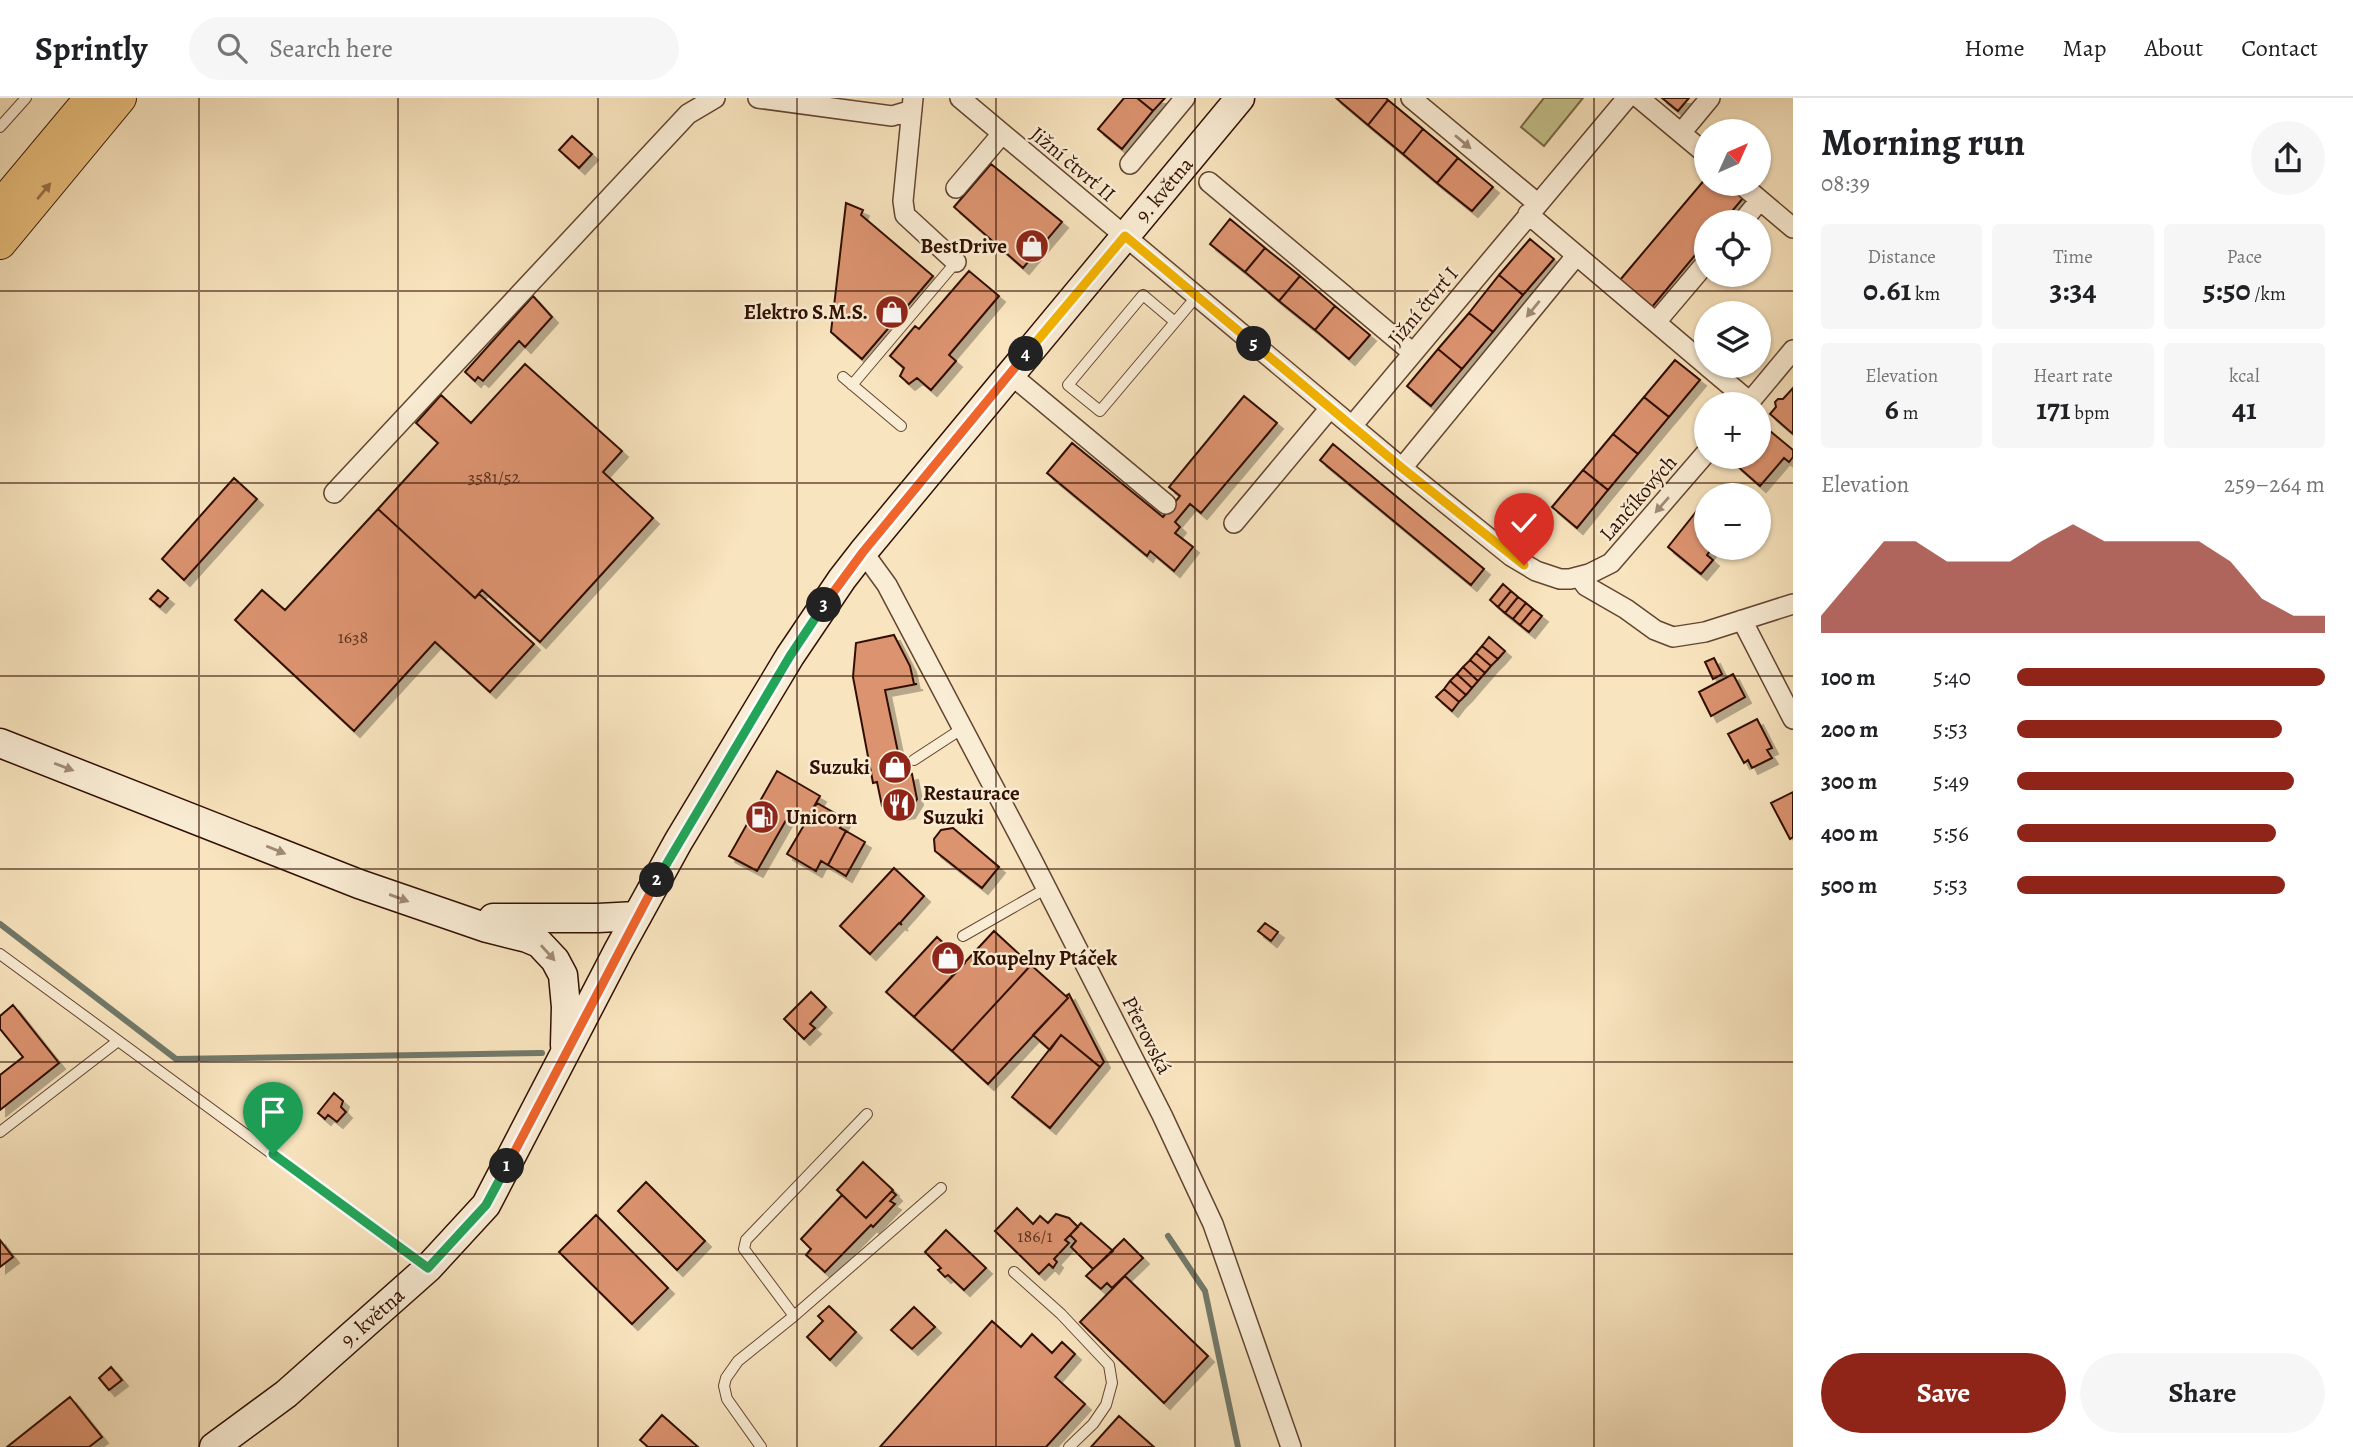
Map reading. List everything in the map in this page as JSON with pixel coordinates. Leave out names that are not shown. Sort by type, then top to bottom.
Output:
[{"type":"main road","points":[[0,207],[90,98]]},
{"type":"main road","points":[[0,243],[120,98]]},
{"type":"main road","name":"9. května","points":[[215,1447],[286,1394],[428,1268],[486,1205],[678,842],[790,656],[842,579],[1240,98]]},
{"type":"main road","points":[[0,743],[359,884],[539,943],[548,951],[562,975],[566,990],[564,1054]]},
{"type":"main road","points":[[440,911],[505,919],[637,916]]},
{"type":"street","points":[[334,493],[688,114],[715,98]]},
{"type":"street","points":[[758,98],[892,116],[912,104]]},
{"type":"street","name":"Jižní čtvrť II","points":[[961,98],[1001,135],[1125,236]]},
{"type":"street","name":"Jižní čtvrť II","points":[[1130,164],[1185,98]]},
{"type":"street","points":[[1411,98],[1532,209],[1576,256],[1694,354]]},
{"type":"street","points":[[1681,133],[1710,98]]},
{"type":"street","name":"Jižní čtvrť I","points":[[1352,425],[1627,99],[1694,144]]},
{"type":"street","points":[[912,104],[903,201],[905,215],[956,262]]},
{"type":"street","points":[[956,188],[1001,135]]},
{"type":"street","points":[[1209,182],[1413,353]]},
{"type":"street","points":[[1755,196],[1793,228]]},
{"type":"street","points":[[1752,210],[1760,200]]},
{"type":"street","points":[[1125,236],[1402,468],[1524,565],[1570,578],[1626,609],[1655,630],[1673,637],[1705,632],[1793,604]]},
{"type":"street","points":[[1402,468],[1576,256]]},
{"type":"street","points":[[1656,322],[1694,277]]},
{"type":"street","points":[[1758,392],[1793,350]]},
{"type":"street","points":[[1010,374],[1166,504]]},
{"type":"street","points":[[1721,378],[1737,392]]},
{"type":"street","points":[[1234,523],[1331,408]]},
{"type":"street","name":"Lančíkových","points":[[1570,578],[1605,566],[1618,556],[1694,467]]},
{"type":"street","name":"Přerovská","points":[[863,552],[887,585],[1047,888],[1162,1115],[1213,1224],[1291,1447]]},
{"type":"street","points":[[1742,620],[1793,719]]},
{"type":"lane","points":[[0,127],[26,98]]},
{"type":"lane","points":[[852,385],[956,262]]},
{"type":"lane","points":[[1175,322],[1143,295],[1068,385],[1100,411],[1175,322],[1196,297]]},
{"type":"lane","points":[[843,377],[901,426]]},
{"type":"lane","points":[[914,760],[963,729]]},
{"type":"lane","points":[[963,936],[1047,888]]},
{"type":"lane","points":[[0,954],[428,1268]]},
{"type":"lane","points":[[0,1132],[118,1041]]},
{"type":"lane","points":[[794,1316],[744,1250],[746,1240],[867,1114]]},
{"type":"lane","points":[[761,1447],[727,1399],[724,1386],[726,1378],[738,1361],[941,1188]]},
{"type":"lane","points":[[1014,1272],[1061,1314],[1110,1365],[1112,1383],[1106,1405],[1093,1424],[1069,1447]]},
{"type":"shaded area","points":[[1544,98],[1583,98],[1544,146],[1521,127]]},
{"type":"building","points":[[1124,98],[1137,98],[1153,111],[1122,149],[1098,129]]},
{"type":"building","points":[[1137,98],[1165,98],[1153,111]]},
{"type":"building","points":[[1336,98],[1386,98],[1388,100],[1368,125]]},
{"type":"building","points":[[1662,98],[1689,98],[1678,111]]},
{"type":"building","points":[[1388,100],[1423,129],[1403,154],[1368,125]]},
{"type":"building","points":[[1423,129],[1458,158],[1437,183],[1403,154]]},
{"type":"building","points":[[572,136],[592,154],[579,168],[559,150]]},
{"type":"building","points":[[1458,158],[1493,187],[1472,211],[1437,183]]},
{"type":"building","points":[[991,164],[1062,222],[1023,268],[954,207]]},
{"type":"building","points":[[1694,192],[1694,196],[1744,197],[1733,210],[1694,210],[1694,256],[1652,307],[1620,280]]},
{"type":"building","points":[[846,203],[863,210],[861,215],[933,276],[862,359],[831,332]]},
{"type":"building","points":[[1230,219],[1265,248],[1245,272],[1210,244]]},
{"type":"building","points":[[1530,239],[1554,259],[1523,295],[1499,275]]},
{"type":"building","points":[[1265,248],[1300,276],[1279,301],[1245,272]]},
{"type":"building","points":[[969,271],[999,296],[949,355],[956,361],[931,390],[917,378],[909,384],[900,376],[904,368],[890,356],[915,326],[919,329]]},
{"type":"building","points":[[1499,275],[1523,295],[1493,332],[1469,313]]},
{"type":"building","points":[[1300,276],[1335,306],[1315,330],[1279,301]]},
{"type":"building","points":[[533,296],[552,317],[525,347],[519,341],[483,381],[478,377],[475,381],[465,372]]},
{"type":"building","points":[[1335,306],[1370,335],[1349,359],[1315,330]]},
{"type":"building","points":[[1469,313],[1493,332],[1462,369],[1438,349]]},
{"type":"building","points":[[1438,349],[1462,369],[1431,406],[1407,386]]},
{"type":"building","points":[[1675,360],[1694,378],[1700,380],[1669,417],[1644,397]]},
{"type":"building","points":[[525,364],[622,451],[603,472],[653,518],[540,642],[482,590],[475,598],[378,509],[438,443],[416,423],[441,395],[471,423]]},
{"type":"building","points":[[1793,388],[1793,434],[1771,415],[1776,407],[1775,402],[1783,399]]},
{"type":"building","points":[[1244,396],[1277,423],[1201,513],[1190,504],[1175,522],[1180,527],[1175,533],[1193,547],[1174,571],[1150,551],[1147,556],[1047,473],[1072,443],[1163,517],[1180,496],[1169,487]]},
{"type":"building","points":[[1644,397],[1669,417],[1638,454],[1613,434]]},
{"type":"building","points":[[1771,432],[1793,450],[1793,457],[1789,462],[1784,458],[1763,483],[1757,483],[1741,469],[1771,469]]},
{"type":"building","points":[[1613,434],[1638,454],[1608,490],[1583,470]]},
{"type":"building","points":[[1333,444],[1484,569],[1471,585],[1320,460]]},
{"type":"building","points":[[1583,470],[1608,490],[1577,528],[1552,507]]},
{"type":"building","points":[[234,478],[257,499],[184,580],[162,559]]},
{"type":"building","points":[[378,509],[475,598],[479,594],[534,644],[490,692],[435,642],[354,731],[235,620],[262,590],[285,610]]},
{"type":"building","points":[[1694,514],[1694,560],[1713,560],[1701,574],[1668,547]]},
{"type":"building","points":[[1503,584],[1511,591],[1498,607],[1490,600]]},
{"type":"building","points":[[158,590],[168,598],[160,607],[150,599]]},
{"type":"building","points":[[1511,591],[1518,597],[1505,613],[1498,607]]},
{"type":"building","points":[[1518,597],[1526,603],[1513,619],[1505,613]]},
{"type":"building","points":[[1526,603],[1533,609],[1520,625],[1513,619]]},
{"type":"building","points":[[1533,609],[1542,616],[1529,632],[1520,625]]},
{"type":"building","points":[[894,635],[910,666],[914,684],[917,684],[885,690],[903,776],[912,774],[917,799],[909,812],[894,815],[882,806],[877,782],[873,783],[853,677],[856,643]]},
{"type":"building","points":[[1489,637],[1505,651],[1498,659],[1482,646]]},
{"type":"building","points":[[1482,646],[1498,659],[1491,666],[1476,653]]},
{"type":"building","points":[[1476,653],[1491,666],[1485,673],[1470,660]]},
{"type":"building","points":[[1714,658],[1722,674],[1713,679],[1705,662]]},
{"type":"building","points":[[1470,660],[1485,673],[1478,681],[1463,667]]},
{"type":"building","points":[[1463,667],[1478,681],[1472,688],[1457,674]]},
{"type":"building","points":[[1457,674],[1472,688],[1466,695],[1450,681]]},
{"type":"building","points":[[1733,674],[1745,697],[1711,716],[1699,692]]},
{"type":"building","points":[[1450,681],[1466,695],[1459,702],[1444,689]]},
{"type":"building","points":[[1444,689],[1459,702],[1452,711],[1436,697]]},
{"type":"building","points":[[1757,719],[1772,748],[1767,750],[1772,758],[1752,768],[1748,760],[1744,763],[1728,734]]},
{"type":"building","points":[[777,771],[820,796],[804,824],[789,815],[757,871],[729,856]]},
{"type":"building","points":[[1793,792],[1793,837],[1790,839],[1771,803]]},
{"type":"building","points":[[817,803],[845,819],[840,828],[846,831],[828,865],[821,861],[816,871],[787,854]]},
{"type":"building","points":[[953,828],[999,867],[982,888],[935,851],[934,839],[941,830]]},
{"type":"building","points":[[846,831],[865,842],[846,876],[828,865]]},
{"type":"building","points":[[894,868],[924,896],[900,923],[902,925],[899,923],[870,954],[840,926]]},
{"type":"building","points":[[1265,923],[1278,932],[1271,941],[1258,931]]},
{"type":"building","points":[[994,931],[1031,965],[952,1051],[914,1017]]},
{"type":"building","points":[[937,937],[965,963],[914,1017],[886,992]]},
{"type":"building","points":[[1031,965],[1068,998],[988,1084],[952,1051]]},
{"type":"building","points":[[811,992],[826,1007],[810,1024],[815,1028],[804,1039],[784,1019]]},
{"type":"building","points":[[1069,994],[1104,1062],[1100,1067],[1061,1035],[1050,1050],[1033,1035]]},
{"type":"building","points":[[13,1005],[59,1063],[0,1110],[0,1075],[23,1057],[0,1029],[0,1016]]},
{"type":"building","points":[[1061,1035],[1100,1067],[1050,1128],[1012,1097]]},
{"type":"building","points":[[334,1093],[343,1101],[341,1107],[346,1112],[337,1122],[328,1115],[325,1119],[318,1113]]},
{"type":"building","points":[[863,1162],[893,1190],[866,1218],[837,1190]]},
{"type":"building","points":[[646,1182],[705,1241],[677,1270],[618,1211]]},
{"type":"building","points":[[892,1191],[896,1195],[890,1201],[895,1204],[825,1272],[806,1255],[811,1249],[801,1239],[842,1195],[866,1218]]},
{"type":"building","points":[[1017,1208],[1033,1224],[1040,1216],[1048,1223],[1056,1214],[1069,1218],[1078,1227],[1065,1240],[1069,1243],[1054,1259],[1057,1262],[1053,1268],[1049,1264],[1039,1274],[995,1231]]},
{"type":"building","points":[[596,1215],[668,1288],[632,1324],[559,1252]]},
{"type":"building","points":[[1081,1223],[1113,1251],[1093,1269],[1071,1247],[1076,1241],[1070,1235]]},
{"type":"building","points":[[946,1230],[986,1268],[964,1290],[948,1275],[945,1277],[938,1270],[941,1268],[925,1252]]},
{"type":"building","points":[[1124,1239],[1143,1258],[1112,1288],[1107,1283],[1101,1289],[1086,1276]]},
{"type":"building","points":[[0,1240],[13,1257],[0,1267]]},
{"type":"building","points":[[1125,1276],[1208,1356],[1164,1403],[1080,1322]]},
{"type":"building","points":[[829,1306],[856,1332],[830,1360],[807,1337],[823,1321],[818,1316]]},
{"type":"building","points":[[914,1307],[935,1327],[912,1349],[891,1330]]},
{"type":"building","points":[[992,1321],[1021,1347],[1032,1334],[1052,1353],[1062,1342],[1075,1354],[1055,1377],[1085,1404],[1046,1447],[880,1447]]},
{"type":"building","points":[[111,1367],[122,1380],[109,1390],[99,1378]]},
{"type":"building","points":[[70,1397],[102,1437],[89,1447],[7,1447]]},
{"type":"building","points":[[662,1415],[698,1447],[648,1447],[640,1440]]},
{"type":"building","points":[[1119,1416],[1154,1447],[1091,1447]]},
{"type":"waterway","points":[[0,924],[176,1059],[542,1053]]},
{"type":"waterway","points":[[1168,1236],[1205,1291],[1238,1447]]},
{"type":"place","name":"BestDrive","points":[[1032,246]]},
{"type":"place","name":"Elektro S.M.S.","points":[[892,312]]},
{"type":"place","name":"Suzuki","points":[[895,767]]},
{"type":"place","name":"Restaurace Suzuki","points":[[899,805]]},
{"type":"place","name":"Unicorn","points":[[762,817]]},
{"type":"place","name":"Koupelny Ptáček","points":[[948,958]]},
{"type":"route","points":[[273,1154],[428,1268],[486,1205],[619,948],[678,842],[818,614],[863,552],[1125,236],[1402,468],[1524,565]]}]
